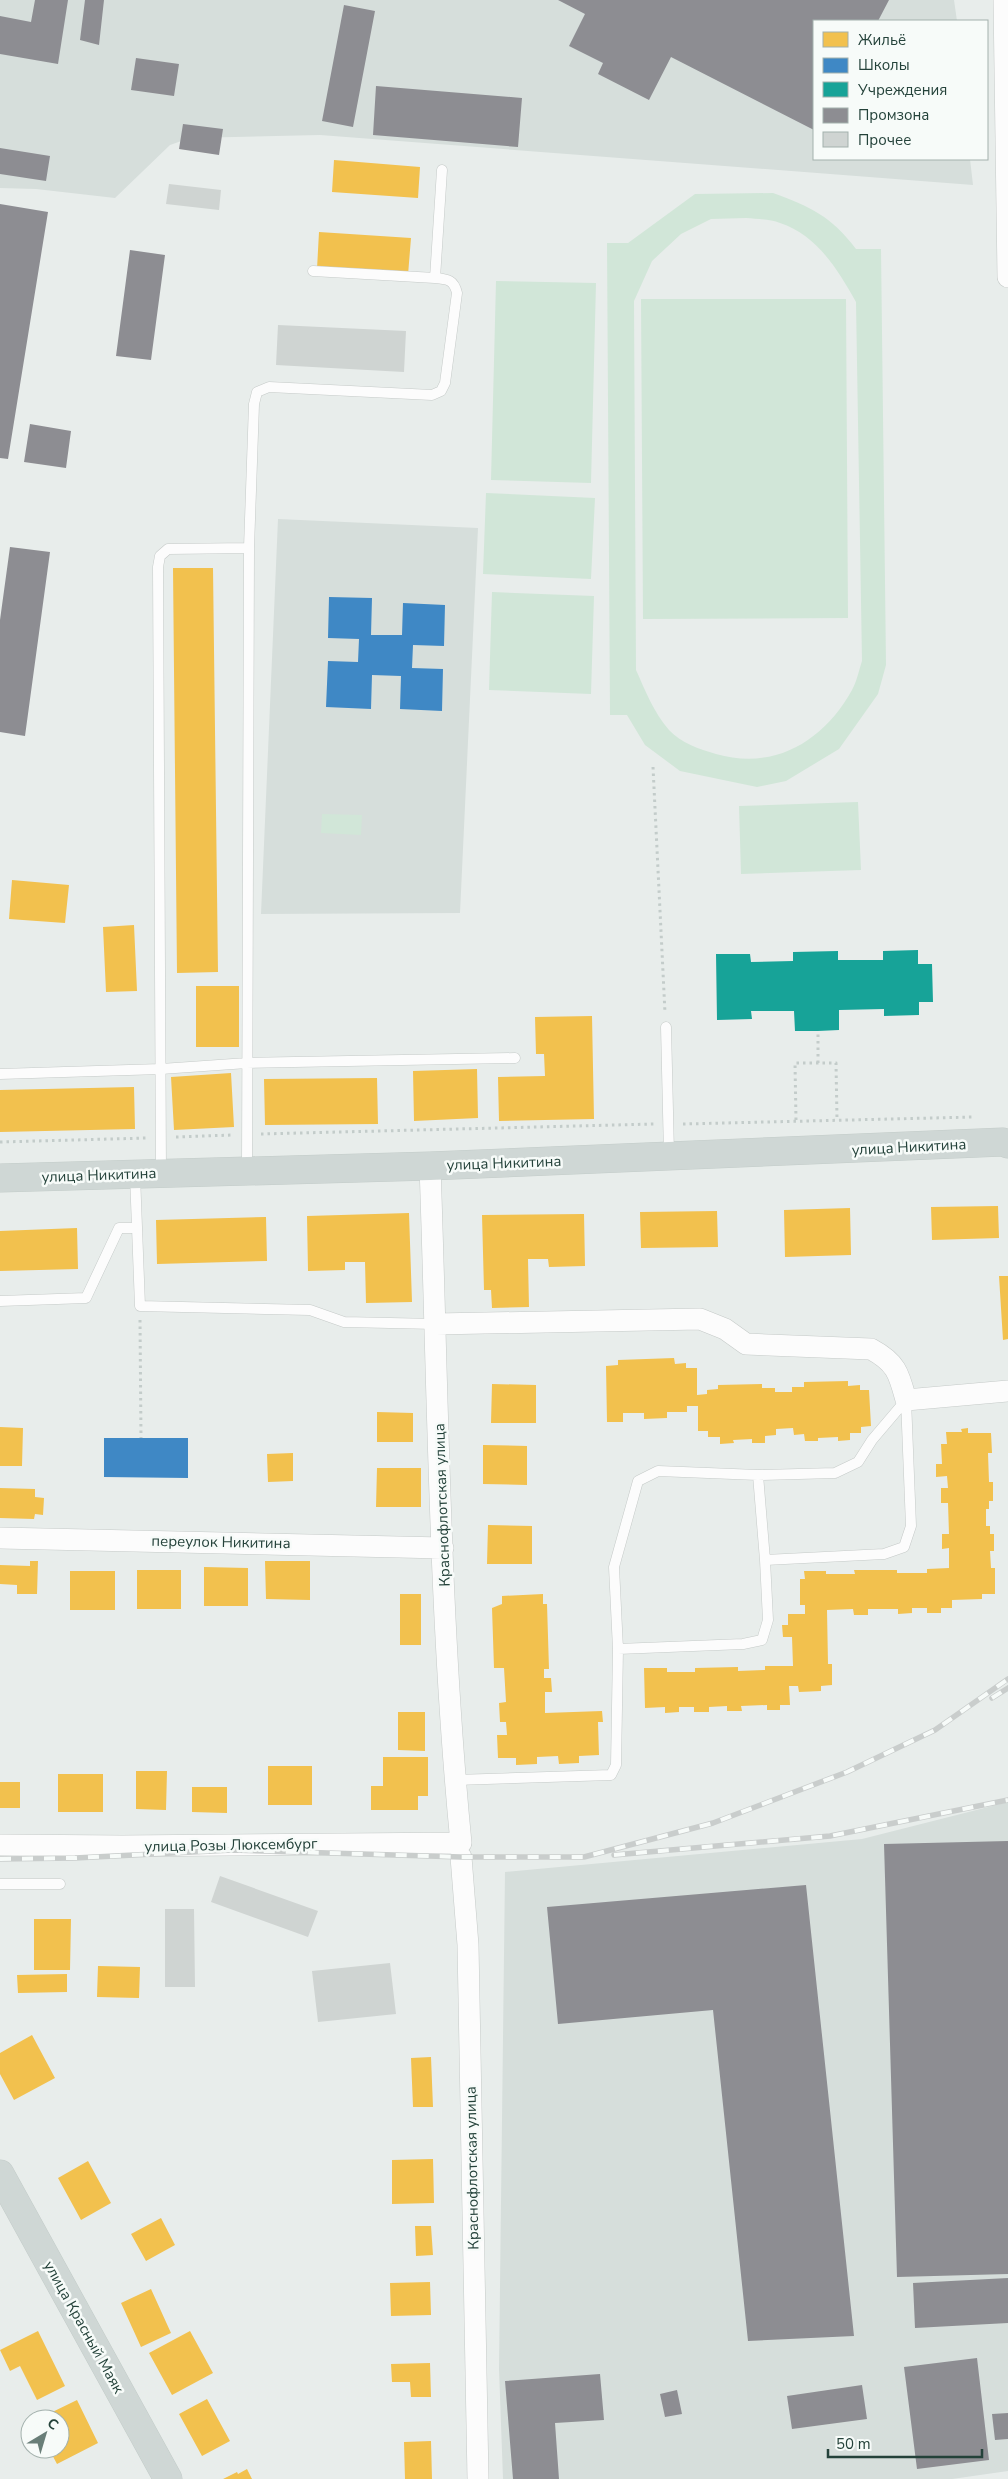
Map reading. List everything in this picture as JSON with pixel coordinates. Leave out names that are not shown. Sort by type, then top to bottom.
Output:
[{"type":"main road","name":"улица Никитина","points":[[0,1178],[430,1166],[993,1143],[1008,1144]]},
{"type":"main road","name":"улица Красный Маяк","points":[[0,2174],[168,2479]]},
{"type":"street","points":[[1004,0],[1008,277]]},
{"type":"street","name":"Краснофлотская улица","points":[[430,1166],[443,1548],[455,1780],[468,1945],[478,2479]]},
{"type":"street","points":[[436,1324],[700,1319],[725,1329],[746,1344],[871,1350],[887,1357],[898,1371],[906,1400],[1008,1391]]},
{"type":"street","name":"переулок Никитина","points":[[0,1538],[443,1548]]},
{"type":"street","name":"улица Розы Люксембург","points":[[0,1845],[461,1850]]},
{"type":"lane","points":[[435,278],[442,170]]},
{"type":"lane","points":[[247,1170],[249,548],[254,404],[258,392],[269,386],[432,395],[441,391],[445,383],[457,293],[454,284],[447,278],[313,271]]},
{"type":"lane","points":[[161,1173],[158,567],[160,556],[168,549],[249,548]]},
{"type":"lane","points":[[666,1028],[669,1157]]},
{"type":"lane","points":[[0,1074],[161,1069],[247,1062],[515,1058]]},
{"type":"lane","points":[[135,1174],[140,1306],[310,1310],[344,1322],[436,1324]]},
{"type":"lane","points":[[0,1301],[86,1298],[119,1228],[136,1228]]},
{"type":"lane","points":[[455,1780],[611,1775],[616,1765],[618,1649],[614,1567],[638,1482],[658,1471],[758,1476],[834,1473],[858,1462],[872,1440],[906,1400]]},
{"type":"lane","points":[[765,1560],[884,1554],[904,1547],[911,1526],[906,1400]]},
{"type":"lane","points":[[618,1649],[743,1644],[762,1640],[768,1620],[758,1476]]},
{"type":"lane","points":[[0,1884],[60,1884]]},
{"type":"path","points":[[653,767],[666,1028]]},
{"type":"path","points":[[818,1031],[818,1063]]},
{"type":"path","points":[[796,1120],[795,1063],[836,1063],[837,1119]]},
{"type":"path","points":[[0,1142],[796,1120],[976,1117]]},
{"type":"path","points":[[140,1306],[141,1438]]},
{"type":"shaded area","points":[[0,0],[954,0],[957,20],[813,20],[813,160],[970,160],[973,185],[320,135],[190,138],[170,145],[115,198],[36,189],[0,188]]},
{"type":"shaded area","points":[[278,519],[478,528],[460,913],[261,914]]},
{"type":"shaded area","points":[[1008,1802],[1008,2471],[952,2479],[503,2479],[499,2369],[505,1872],[862,1839]]},
{"type":"green space","points":[[773,193],[809,208],[829,220],[856,249],[881,249],[886,665],[878,694],[839,749],[786,781],[757,787],[680,771],[645,745],[627,715],[610,715],[607,243],[628,243],[695,194]],"holes":[[[746,218],[776,222],[805,236],[816,245],[834,266],[856,302],[862,661],[852,690],[827,724],[812,737],[795,747],[777,755],[758,758],[737,758],[716,754],[697,748],[679,739],[669,730],[659,716],[636,670],[634,301],[652,261],[681,234],[711,219]]]},
{"type":"green space","points":[[496,281],[596,283],[591,483],[491,480]]},
{"type":"green space","points":[[641,299],[846,299],[848,618],[643,619]]},
{"type":"green space","points":[[486,493],[595,498],[591,579],[483,574]]},
{"type":"green space","points":[[492,592],[594,596],[591,694],[489,690]]},
{"type":"green space","points":[[858,802],[861,870],[741,874],[739,806]]},
{"type":"green space","points":[[322,814],[362,815],[361,835],[321,833]]},
{"type":"building: Жильё","points":[[334,160],[420,167],[418,198],[332,192]]},
{"type":"building: Жильё","points":[[319,232],[411,238],[408,275],[317,269]]},
{"type":"building: Жильё","points":[[173,568],[213,568],[218,972],[177,973]]},
{"type":"building: Жильё","points":[[12,880],[69,885],[65,923],[9,919]]},
{"type":"building: Жильё","points":[[134,925],[137,991],[106,992],[103,927]]},
{"type":"building: Жильё","points":[[196,986],[239,986],[239,1047],[196,1047]]},
{"type":"building: Жильё","points":[[592,1016],[594,1119],[499,1121],[498,1077],[545,1076],[544,1054],[536,1054],[535,1017]]},
{"type":"building: Жильё","points":[[477,1069],[478,1118],[414,1121],[413,1071]]},
{"type":"building: Жильё","points":[[231,1073],[234,1127],[174,1130],[171,1077]]},
{"type":"building: Жильё","points":[[377,1078],[378,1124],[265,1125],[264,1079]]},
{"type":"building: Жильё","points":[[134,1087],[135,1129],[0,1132],[0,1090]]},
{"type":"building: Жильё","points":[[998,1206],[999,1238],[932,1240],[931,1207]]},
{"type":"building: Жильё","points":[[850,1208],[851,1255],[785,1257],[784,1210]]},
{"type":"building: Жильё","points":[[717,1211],[718,1247],[641,1248],[640,1212]]},
{"type":"building: Жильё","points":[[409,1213],[412,1302],[366,1303],[365,1262],[345,1262],[345,1270],[308,1271],[307,1216]]},
{"type":"building: Жильё","points":[[584,1214],[585,1266],[549,1267],[548,1259],[528,1259],[529,1307],[492,1308],[491,1290],[484,1290],[482,1215]]},
{"type":"building: Жильё","points":[[266,1217],[267,1261],[157,1264],[156,1220]]},
{"type":"building: Жильё","points":[[77,1228],[78,1269],[0,1271],[0,1231]]},
{"type":"building: Жильё","points":[[999,1276],[1008,1276],[1008,1339],[1003,1340]]},
{"type":"building: Жильё","points":[[674,1358],[675,1364],[686,1363],[686,1368],[697,1368],[697,1395],[707,1394],[707,1390],[718,1389],[718,1385],[762,1384],[762,1388],[775,1388],[775,1392],[792,1392],[792,1387],[804,1387],[804,1382],[848,1381],[848,1386],[860,1385],[860,1390],[869,1390],[871,1426],[861,1427],[861,1433],[850,1433],[850,1440],[838,1441],[838,1437],[818,1438],[818,1441],[805,1441],[804,1434],[794,1435],[793,1428],[776,1429],[776,1435],[765,1436],[765,1443],[752,1443],[752,1439],[733,1440],[734,1443],[720,1444],[720,1437],[708,1437],[708,1431],[698,1431],[698,1406],[687,1406],[687,1412],[667,1412],[667,1418],[644,1419],[644,1413],[623,1413],[623,1422],[607,1422],[606,1366],[618,1365],[618,1360]]},
{"type":"building: Жильё","points":[[492,1384],[536,1385],[536,1423],[491,1423]]},
{"type":"building: Жильё","points":[[377,1412],[413,1413],[413,1442],[377,1442]]},
{"type":"building: Жильё","points":[[0,1427],[23,1428],[22,1466],[0,1466]]},
{"type":"building: Жильё","points":[[968,1428],[968,1433],[991,1433],[992,1453],[988,1453],[989,1482],[993,1482],[993,1501],[989,1501],[989,1509],[986,1509],[986,1526],[990,1526],[990,1534],[994,1534],[994,1551],[990,1551],[991,1568],[995,1568],[995,1594],[982,1594],[982,1599],[952,1600],[952,1608],[941,1608],[941,1613],[927,1613],[927,1608],[912,1608],[912,1613],[898,1614],[898,1609],[868,1609],[868,1615],[854,1615],[853,1609],[827,1610],[828,1664],[832,1664],[832,1685],[821,1686],[821,1691],[799,1692],[798,1686],[789,1686],[790,1705],[780,1705],[780,1710],[767,1710],[767,1705],[741,1706],[742,1711],[727,1711],[727,1706],[709,1707],[709,1712],[694,1712],[694,1707],[679,1707],[679,1712],[665,1713],[665,1707],[645,1708],[644,1668],[667,1668],[667,1672],[695,1672],[695,1668],[738,1667],[738,1671],[765,1670],[765,1666],[793,1666],[792,1637],[783,1637],[782,1625],[788,1625],[788,1614],[805,1614],[805,1605],[800,1605],[800,1579],[805,1579],[804,1571],[826,1571],[826,1574],[855,1574],[854,1570],[897,1570],[897,1573],[927,1573],[927,1569],[949,1568],[949,1548],[942,1549],[942,1534],[949,1534],[948,1503],[941,1503],[941,1488],[948,1488],[947,1476],[936,1477],[936,1464],[942,1464],[941,1444],[947,1444],[946,1432],[962,1432],[961,1429]]},
{"type":"building: Жильё","points":[[483,1445],[527,1446],[527,1485],[483,1484]]},
{"type":"building: Жильё","points":[[293,1453],[293,1481],[268,1482],[267,1454]]},
{"type":"building: Жильё","points":[[377,1468],[421,1468],[421,1507],[376,1507]]},
{"type":"building: Жильё","points":[[0,1488],[35,1489],[35,1497],[44,1498],[43,1515],[35,1514],[34,1519],[0,1518]]},
{"type":"building: Жильё","points":[[488,1525],[532,1526],[532,1564],[487,1564]]},
{"type":"building: Жильё","points":[[30,1561],[38,1561],[37,1594],[17,1594],[17,1585],[0,1584],[0,1565],[30,1566]]},
{"type":"building: Жильё","points":[[265,1561],[310,1561],[310,1600],[266,1599]]},
{"type":"building: Жильё","points":[[204,1567],[248,1568],[248,1606],[204,1606]]},
{"type":"building: Жильё","points":[[137,1570],[181,1570],[181,1609],[137,1609]]},
{"type":"building: Жильё","points":[[70,1571],[115,1571],[115,1610],[70,1610]]},
{"type":"building: Жильё","points":[[400,1594],[421,1594],[421,1645],[400,1645]]},
{"type":"building: Жильё","points":[[543,1594],[543,1604],[547,1604],[549,1669],[544,1669],[544,1678],[551,1678],[552,1692],[545,1692],[545,1713],[602,1711],[603,1722],[598,1722],[599,1755],[579,1756],[579,1763],[559,1764],[558,1756],[537,1757],[537,1764],[516,1765],[516,1758],[498,1758],[497,1735],[507,1735],[506,1722],[500,1722],[499,1703],[506,1702],[504,1668],[494,1668],[492,1608],[502,1604],[502,1596]]},
{"type":"building: Жильё","points":[[398,1712],[425,1712],[425,1751],[398,1750]]},
{"type":"building: Жильё","points":[[383,1757],[428,1757],[428,1796],[418,1796],[418,1810],[371,1810],[371,1786],[383,1786]]},
{"type":"building: Жильё","points":[[268,1766],[312,1766],[312,1805],[268,1805]]},
{"type":"building: Жильё","points":[[136,1771],[167,1771],[166,1810],[136,1809]]},
{"type":"building: Жильё","points":[[58,1774],[103,1774],[103,1812],[58,1812]]},
{"type":"building: Жильё","points":[[0,1782],[20,1782],[20,1808],[0,1808]]},
{"type":"building: Жильё","points":[[192,1787],[227,1787],[227,1813],[192,1812]]},
{"type":"building: Жильё","points":[[34,1919],[71,1919],[70,1970],[34,1970]]},
{"type":"building: Жильё","points":[[98,1966],[140,1967],[139,1998],[97,1997]]},
{"type":"building: Жильё","points":[[67,1974],[67,1992],[18,1993],[17,1975]]},
{"type":"building: Жильё","points":[[32,2035],[55,2078],[14,2100],[0,2074],[0,2053]]},
{"type":"building: Жильё","points":[[431,2057],[433,2107],[413,2107],[411,2058]]},
{"type":"building: Жильё","points":[[433,2159],[434,2203],[392,2204],[392,2160]]},
{"type":"building: Жильё","points":[[88,2161],[111,2203],[81,2220],[58,2178]]},
{"type":"building: Жильё","points":[[161,2218],[175,2245],[146,2261],[131,2234]]},
{"type":"building: Жильё","points":[[415,2226],[431,2226],[433,2255],[416,2256]]},
{"type":"building: Жильё","points":[[430,2282],[431,2315],[391,2316],[390,2283]]},
{"type":"building: Жильё","points":[[151,2289],[171,2333],[141,2347],[121,2303]]},
{"type":"building: Жильё","points":[[38,2331],[65,2386],[37,2400],[20,2366],[10,2371],[0,2350]]},
{"type":"building: Жильё","points":[[190,2331],[213,2373],[172,2395],[149,2353]]},
{"type":"building: Жильё","points":[[430,2363],[431,2397],[411,2397],[410,2382],[392,2382],[391,2364]]},
{"type":"building: Жильё","points":[[207,2399],[230,2441],[202,2456],[179,2414]]},
{"type":"building: Жильё","points":[[77,2400],[98,2443],[70,2457],[70,2409],[59,2409]]},
{"type":"building: Жильё","points":[[431,2441],[432,2479],[405,2479],[404,2442]]},
{"type":"building: Жильё","points":[[54,2459],[67,2459],[57,2464]]},
{"type":"building: Жильё","points":[[247,2469],[252,2479],[223,2479],[237,2472],[238,2474]]},
{"type":"building: Школы","points":[[329,597],[372,598],[371,635],[402,635],[403,603],[445,605],[444,646],[413,645],[412,668],[443,669],[442,711],[400,709],[401,676],[372,675],[371,709],[326,707],[328,661],[358,662],[359,639],[328,638]]},
{"type":"building: Школы","points":[[104,1438],[188,1438],[188,1478],[104,1477]]},
{"type":"building: Учреждения","points":[[918,950],[918,964],[932,964],[933,1002],[919,1002],[919,1015],[884,1016],[884,1009],[839,1010],[839,1030],[818,1031],[795,1031],[794,1011],[751,1011],[752,1019],[717,1020],[716,954],[750,954],[751,962],[793,961],[793,952],[838,951],[838,960],[883,960],[883,951]]},
{"type":"building: Промзона","points":[[35,0],[68,0],[58,64],[0,54],[0,16],[31,22]]},
{"type":"building: Промзона","points":[[85,0],[104,0],[99,45],[80,40]]},
{"type":"building: Промзона","points":[[558,0],[889,0],[879,20],[813,20],[813,129],[671,57],[649,100],[598,74],[603,63],[569,46],[585,14]]},
{"type":"building: Промзона","points":[[344,5],[375,11],[353,127],[322,121]]},
{"type":"building: Промзона","points":[[136,58],[179,64],[174,96],[131,90]]},
{"type":"building: Промзона","points":[[376,86],[522,98],[518,147],[373,135]]},
{"type":"building: Промзона","points":[[183,124],[223,129],[219,155],[179,149]]},
{"type":"building: Промзона","points":[[0,148],[50,156],[46,181],[0,174]]},
{"type":"building: Промзона","points":[[0,204],[48,212],[8,459],[0,458]]},
{"type":"building: Промзона","points":[[130,250],[165,255],[151,360],[116,356]]},
{"type":"building: Промзона","points":[[30,424],[71,431],[66,468],[24,462]]},
{"type":"building: Промзона","points":[[10,547],[50,552],[25,736],[0,732],[0,620]]},
{"type":"building: Промзона","points":[[1008,1841],[1008,2274],[897,2277],[884,1844]]},
{"type":"building: Промзона","points":[[806,1885],[854,2336],[748,2341],[713,2010],[558,2024],[547,1907]]},
{"type":"building: Промзона","points":[[1008,2278],[1008,2323],[915,2328],[913,2283]]},
{"type":"building: Промзона","points":[[977,2358],[989,2460],[917,2469],[904,2367]]},
{"type":"building: Промзона","points":[[600,2374],[604,2420],[555,2423],[559,2479],[513,2479],[505,2381]]},
{"type":"building: Промзона","points":[[862,2385],[867,2419],[792,2429],[787,2396]]},
{"type":"building: Промзона","points":[[677,2390],[682,2414],[665,2417],[660,2394]]},
{"type":"building: Промзона","points":[[1008,2413],[1008,2439],[995,2440],[992,2414]]},
{"type":"building: Прочее","points":[[169,184],[221,190],[219,210],[166,204]]},
{"type":"building: Прочее","points":[[278,325],[406,331],[404,372],[276,365]]},
{"type":"building: Прочее","points":[[220,1876],[318,1911],[308,1937],[211,1902]]},
{"type":"building: Прочее","points":[[165,1909],[194,1909],[195,1987],[165,1987]]},
{"type":"building: Прочее","points":[[390,1963],[396,2014],[318,2022],[312,1971]]},
{"type":"railway","points":[[0,1859],[75,1858],[232,1850],[461,1857],[584,1857],[713,1823],[847,1772],[935,1730],[1008,1679]]},
{"type":"railway","points":[[992,1698],[1008,1688]]},
{"type":"railway","points":[[614,1855],[830,1836],[1008,1800]]}]
